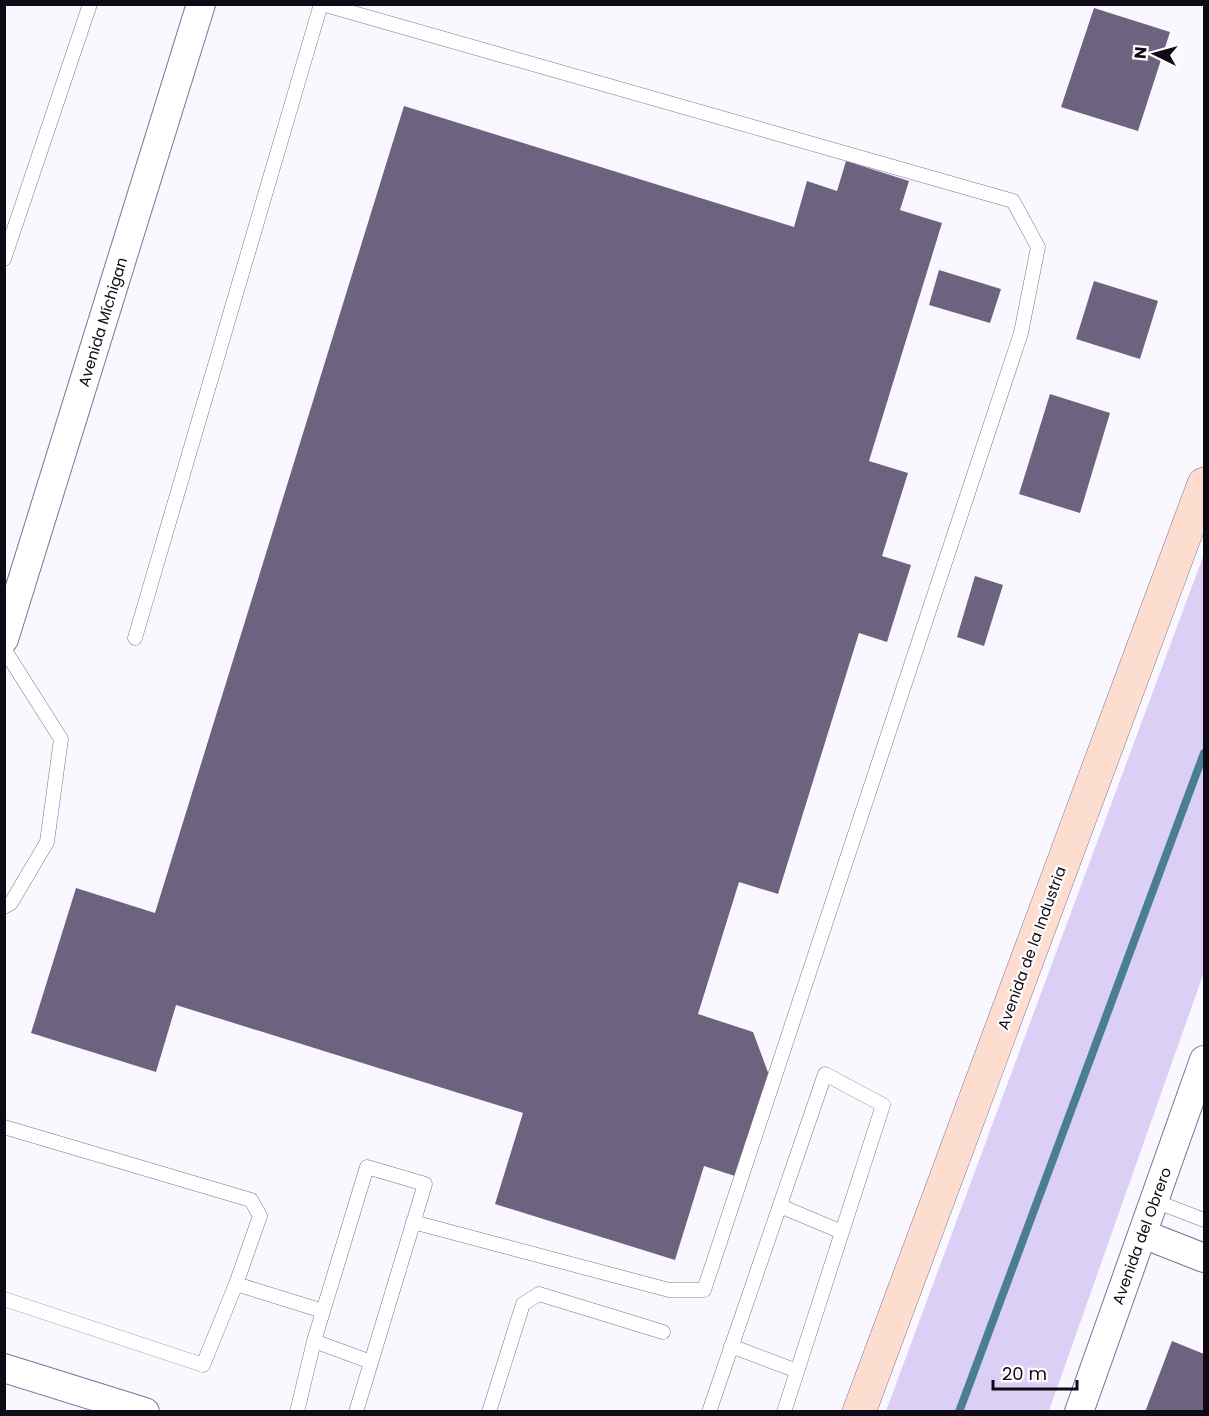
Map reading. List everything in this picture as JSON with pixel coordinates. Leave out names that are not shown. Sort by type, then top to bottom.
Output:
[{"type":"street","name":"Avenida Míchigan","points":[[4,639],[201,4]]},
{"type":"street","name":"Avenida de la Industria","points":[[859,1412],[1204,484]]},
{"type":"street","name":"Avenida del Obrero","points":[[1079,1412],[1204,1060]]},
{"type":"street","points":[[1143,1234],[1204,1258]]},
{"type":"street","points":[[4,1368],[145,1412]]},
{"type":"lane","points":[[4,259],[90,4]]},
{"type":"lane","points":[[135,638],[322,4],[1013,201],[1038,247],[1021,333],[704,1290],[669,1290],[413,1222]]},
{"type":"lane","points":[[4,649],[61,739],[46,842],[11,903],[4,907]]},
{"type":"lane","points":[[709,1412],[825,1074],[883,1105],[784,1412]]},
{"type":"lane","points":[[4,1127],[251,1200],[260,1216],[236,1284],[203,1365],[4,1299]]},
{"type":"lane","points":[[297,1412],[314,1341],[367,1167],[425,1184],[371,1362],[360,1410]]},
{"type":"lane","points":[[1155,1201],[1204,1220]]},
{"type":"lane","points":[[780,1206],[842,1232]]},
{"type":"lane","points":[[236,1284],[323,1311]]},
{"type":"lane","points":[[489,1412],[523,1304],[539,1294],[663,1332]]},
{"type":"lane","points":[[314,1341],[371,1362]]},
{"type":"lane","points":[[731,1346],[797,1371]]},
{"type":"shaded area","points":[[1204,554],[1204,972],[1049,1411],[886,1411]]},
{"type":"building","points":[[1094,8],[1170,32],[1138,131],[1061,107]]},
{"type":"building","points":[[404,106],[794,227],[807,181],[837,191],[846,161],[909,181],[900,210],[942,223],[869,461],[908,473],[882,556],[911,565],[887,642],[859,633],[778,894],[739,882],[698,1014],[753,1032],[769,1075],[738,1177],[704,1166],[675,1260],[495,1204],[523,1113],[176,1005],[156,1072],[31,1033],[76,888],[155,913]]},
{"type":"building","points":[[939,270],[1001,289],[990,323],[929,305]]},
{"type":"building","points":[[1094,281],[1158,301],[1140,359],[1076,339]]},
{"type":"building","points":[[1050,394],[1110,413],[1080,513],[1019,494]]},
{"type":"building","points":[[975,576],[1003,585],[984,646],[957,637]]},
{"type":"building","points":[[1172,1341],[1204,1354],[1204,1412],[1145,1412]]},
{"type":"waterway","points":[[959,1412],[1204,753]]}]
